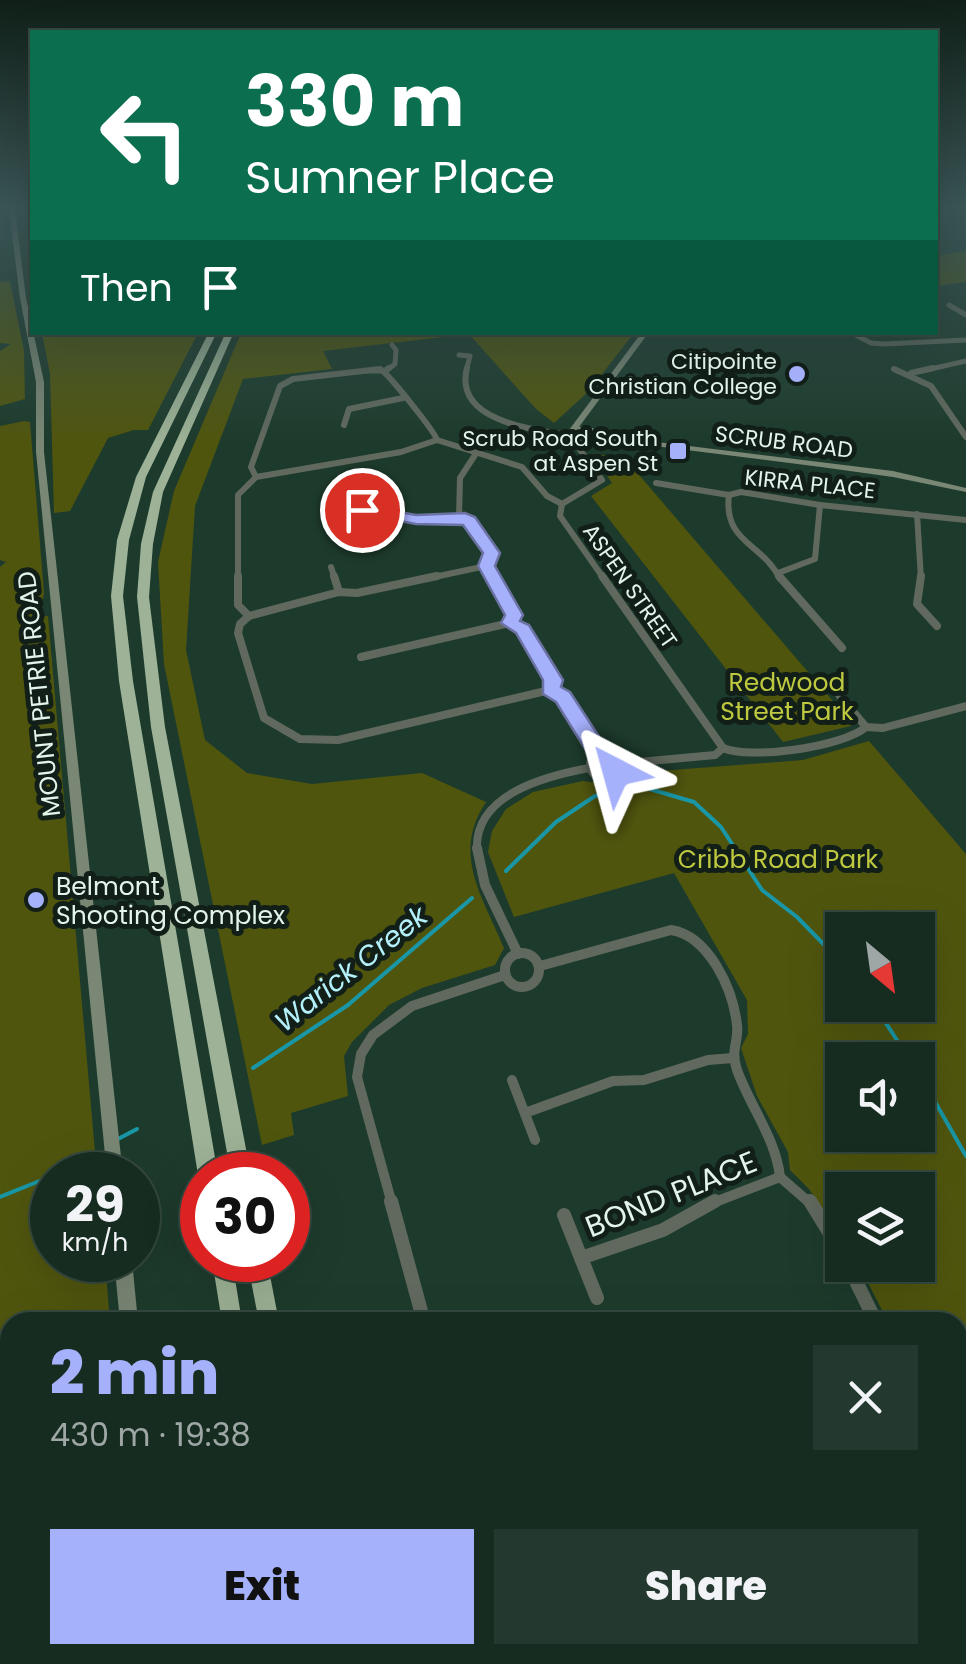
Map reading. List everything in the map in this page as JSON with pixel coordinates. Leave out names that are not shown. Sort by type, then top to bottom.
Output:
[{"type":"highway","points":[[204,1152],[126,681],[117,596],[126,528],[141,477],[212,335]]},
{"type":"highway","points":[[229,335],[158,492],[147,544],[142,597],[156,713],[238,1152]]},
{"type":"highway","points":[[226,1282],[230,1312]]},
{"type":"highway","points":[[262,1282],[267,1312]]},
{"type":"street","name":"MOUNT PETRIE ROAD","points":[[23,288],[30,330]]},
{"type":"street","points":[[949,305],[966,315]]},
{"type":"street","name":"MOUNT PETRIE ROAD","points":[[31,335],[40,382],[40,452],[113,1152]]},
{"type":"street","points":[[571,434],[644,335]]},
{"type":"street","points":[[856,335],[884,344],[966,340]]},
{"type":"street","points":[[256,477],[250,467],[282,384],[360,368],[385,371],[395,364],[396,350],[392,345]]},
{"type":"street","points":[[459,355],[472,356],[463,382],[466,393],[485,411],[517,426],[571,434]]},
{"type":"street","points":[[911,374],[966,361]]},
{"type":"street","points":[[894,369],[911,374],[938,392],[966,437]]},
{"type":"street","points":[[385,371],[403,398],[435,430],[437,440]]},
{"type":"street","points":[[344,425],[348,409],[403,398]]},
{"type":"street","points":[[582,417],[589,436]]},
{"type":"street","points":[[571,434],[584,457]]},
{"type":"street","name":"SCRUB ROAD","points":[[571,434],[872,470],[965,493]]},
{"type":"street","name":"ASPEN STREET","points":[[589,436],[584,457],[602,480],[562,504],[560,516],[598,576],[723,748]]},
{"type":"street","points":[[249,616],[238,605],[238,496],[245,484],[256,477],[401,452],[437,440],[522,467],[547,496],[562,504]]},
{"type":"street","points":[[460,516],[457,488],[461,472],[475,455]]},
{"type":"street","points":[[656,482],[729,495]]},
{"type":"street","name":"KIRRA PLACE","points":[[842,648],[780,580],[778,573],[768,568],[731,527],[726,512],[729,495],[741,492],[820,505],[966,520]]},
{"type":"street","points":[[778,573],[815,559],[820,505]]},
{"type":"street","points":[[328,515],[362,510],[433,521],[460,516],[475,527],[491,553],[486,566]]},
{"type":"street","points":[[917,514],[921,578],[917,604],[938,626]]},
{"type":"street","points":[[486,566],[357,593],[339,592],[249,616],[238,633],[258,706],[274,727],[300,739],[338,740],[550,690],[563,697],[600,755]]},
{"type":"street","points":[[486,566],[496,576],[496,586],[514,615],[510,623]]},
{"type":"street","points":[[331,567],[339,592]]},
{"type":"street","points":[[361,657],[510,623],[523,630],[553,680],[550,690]]},
{"type":"street","points":[[840,696],[866,727]]},
{"type":"street","points":[[618,764],[715,756],[723,748],[737,754],[806,747],[856,735],[866,727],[883,728],[966,706]]},
{"type":"street","points":[[589,768],[590,760],[600,755],[611,756],[618,764]]},
{"type":"street","points":[[589,768],[597,775],[608,776],[616,772],[618,764]]},
{"type":"street","points":[[518,954],[478,860],[482,828],[502,798],[518,788],[589,768]]},
{"type":"street","points":[[540,966],[671,930],[690,933],[700,942],[738,1013],[732,1058],[748,1100],[778,1156],[780,1177],[808,1199],[825,1226]]},
{"type":"street","points":[[518,954],[531,956],[540,966],[538,977],[528,984],[514,984],[505,975],[506,962],[518,954]]},
{"type":"street","points":[[421,1312],[357,1077],[358,1059],[362,1047],[404,1009],[505,975]]},
{"type":"street","points":[[525,1113],[614,1082],[644,1080],[708,1060],[732,1058]]},
{"type":"street","points":[[512,1080],[535,1140]]},
{"type":"street","name":"BOND PLACE","points":[[581,1258],[663,1230],[720,1200],[780,1177]]},
{"type":"street","name":"BOND PLACE","points":[[564,1215],[596,1298]]},
{"type":"street","points":[[125,1282],[128,1312]]},
{"type":"street","points":[[856,1282],[871,1312]]},
{"type":"green space","points":[[0,288],[11,288],[24,351],[25,399],[0,406],[0,351],[11,344],[0,343]]},
{"type":"green space","points":[[42,335],[197,335],[148,430],[108,438],[70,511],[54,513],[50,374]]},
{"type":"green space","points":[[240,335],[460,335],[323,351],[332,369],[243,379],[195,506],[186,650],[205,740],[247,773],[312,784],[422,773],[486,802],[476,821],[471,858],[480,893],[504,948],[495,965],[422,988],[389,1005],[352,1042],[344,1056],[348,1096],[291,1113],[294,1135],[262,1145],[164,664],[158,562],[174,491]]},
{"type":"green space","points":[[470,335],[632,335],[588,392],[554,423],[536,409]]},
{"type":"green space","name":"Belmont Shooting Complex","points":[[30,422],[44,593],[41,608],[31,618],[48,616],[95,1152],[30,1152],[30,1282],[107,1282],[109,1312],[0,1312],[0,567],[6,562],[0,560],[0,426]]},
{"type":"green space","name":"Redwood Street Park","points":[[593,455],[622,455],[851,726],[783,742],[591,496],[612,483]]},
{"type":"green space","name":"Cribb Road Park","points":[[869,741],[966,854],[966,1312],[883,1312],[868,1282],[935,1282],[935,1172],[825,1172],[825,1213],[790,1170],[788,1152],[757,1096],[741,1048],[748,1034],[747,1000],[674,873],[514,917],[488,852],[492,831],[506,809],[533,792],[583,781],[600,783],[633,773],[803,760]]},
{"type":"waterway","name":"Warick Creek","points":[[506,871],[556,822],[595,796],[636,785],[694,802],[721,827],[762,890],[825,946]]},
{"type":"waterway","name":"Warick Creek","points":[[253,1068],[348,1005],[472,898]]},
{"type":"waterway","name":"Warick Creek","points":[[885,1022],[898,1042]]},
{"type":"waterway","name":"Warick Creek","points":[[935,1102],[966,1156]]},
{"type":"waterway","name":"Warick Creek","points":[[118,1139],[137,1129]]},
{"type":"waterway","name":"Warick Creek","points":[[0,1197],[30,1185]]},
{"type":"place","name":"Citipointe Christian College","points":[[797,374]]},
{"type":"place","name":"Scrub Road South at Aspen St","points":[[678,451]]},
{"type":"place","name":"Belmont Shooting Complex","points":[[36,900]]},
{"type":"route","points":[[362,510],[416,520],[460,516],[475,527],[491,553],[486,566],[496,576],[496,586],[514,615],[510,623],[523,630],[553,680],[550,690],[563,697],[600,755],[616,760],[616,772]]}]
